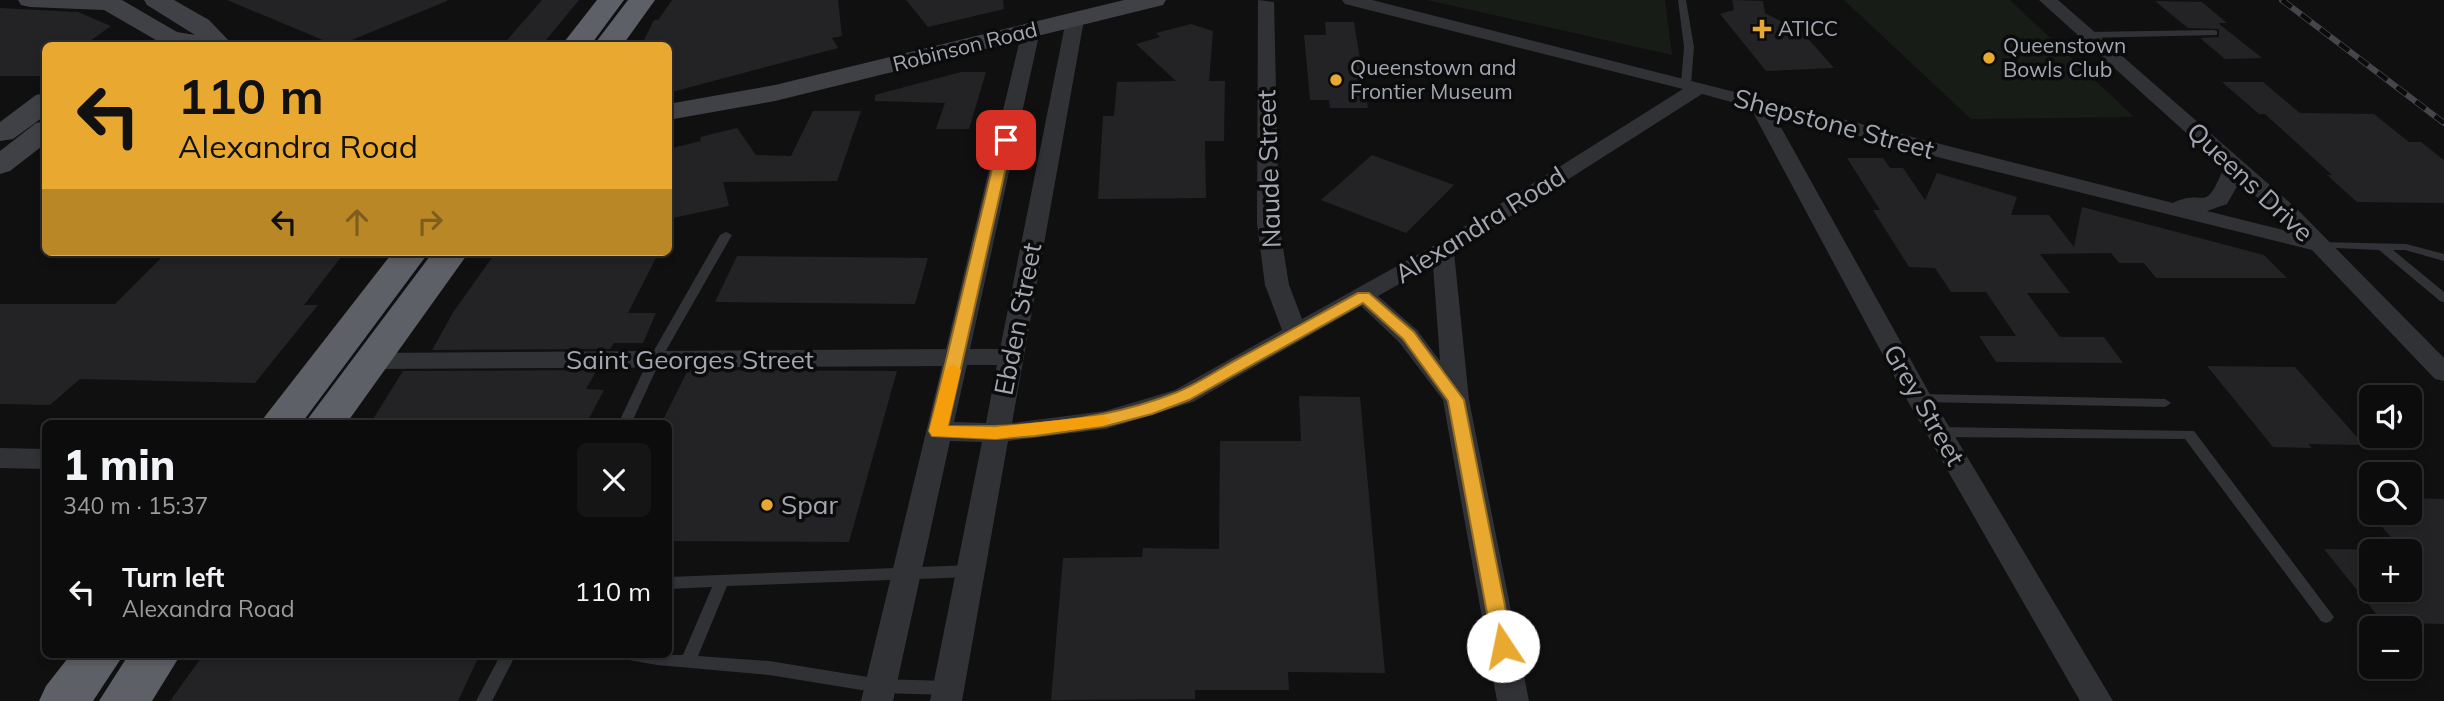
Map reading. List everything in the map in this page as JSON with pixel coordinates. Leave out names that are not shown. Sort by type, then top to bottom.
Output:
[{"type":"highway","points":[[578,42],[611,0]]},
{"type":"highway","points":[[610,42],[642,0]]},
{"type":"highway","points":[[282,420],[408,256]]},
{"type":"highway","points":[[327,420],[449,256]]},
{"type":"highway","points":[[64,701],[97,658]]},
{"type":"highway","points":[[124,701],[154,658]]},
{"type":"street","points":[[30,0],[106,2],[152,38],[185,42]]},
{"type":"street","points":[[156,0],[192,21],[214,42]]},
{"type":"street","name":"Robinson Road","points":[[672,112],[775,93],[1154,0]]},
{"type":"street","name":"Shepstone Street","points":[[1351,0],[2318,245]]},
{"type":"street","name":"Queens Drive","points":[[2048,0],[2287,212],[2444,373]]},
{"type":"street","name":"Naude Street","points":[[1265,2],[1268,223],[1277,285],[1295,333]]},
{"type":"street","name":"Ebden Street","points":[[948,695],[1075,20]]},
{"type":"street","points":[[152,38],[192,21]]},
{"type":"street","name":"Ebden Street","points":[[879,693],[1031,31]]},
{"type":"street","name":"Alexandra Road","points":[[938,431],[996,433],[1106,420],[1146,410],[1184,396],[1443,250],[1692,86]]},
{"type":"street","name":"Robinson Road","points":[[672,127],[775,93]]},
{"type":"street","points":[[0,135],[42,104]]},
{"type":"street","name":"Grey Street","points":[[1758,104],[1938,432],[2097,701]]},
{"type":"street","points":[[0,165],[42,132]]},
{"type":"street","points":[[2160,207],[2199,205],[2220,200],[2226,194],[2235,166]]},
{"type":"street","points":[[1443,250],[1456,400],[1513,701]]},
{"type":"street","points":[[1364,296],[1408,335],[1456,400]]},
{"type":"street","name":"Saint Georges Street","points":[[369,361],[1011,357]]},
{"type":"street","points":[[0,458],[42,459]]},
{"type":"lane","points":[[1682,0],[1692,86]]},
{"type":"lane","points":[[2085,35],[2214,33]]},
{"type":"lane","points":[[626,420],[654,360],[726,235]]},
{"type":"lane","points":[[2318,245],[2406,247],[2444,258]]},
{"type":"lane","points":[[2381,246],[2444,298]]},
{"type":"lane","points":[[1919,398],[2165,403]]},
{"type":"lane","points":[[1938,432],[2189,434],[2326,617]]},
{"type":"lane","points":[[672,583],[971,571]]},
{"type":"lane","points":[[688,662],[722,582]]},
{"type":"lane","points":[[484,701],[507,658]]},
{"type":"lane","points":[[658,658],[769,668],[879,693],[948,695]]},
{"type":"shaded area","points":[[1427,0],[1665,0],[1672,55]]},
{"type":"shaded area","name":"Queenstown Bowls Club","points":[[1844,0],[2010,0],[2134,117],[1971,119]]},
{"type":"building","points":[[227,0],[447,0],[347,42],[327,42]]},
{"type":"building","points":[[542,0],[579,0],[544,42],[505,42]]},
{"type":"building","points":[[672,0],[838,0],[842,36],[832,38],[838,48],[672,92],[672,42],[643,42],[654,20],[658,20]]},
{"type":"building","points":[[906,0],[1003,0],[1004,9],[928,27]]},
{"type":"building","points":[[1732,0],[1763,1],[1765,13],[1786,24],[1795,24],[1834,68],[1766,71],[1720,14],[1734,10]]},
{"type":"building","points":[[2155,1],[2202,2],[2227,23],[2218,23],[2262,58],[2225,59],[2200,38],[2219,37],[2219,29],[2188,28]]},
{"type":"building","points":[[0,8],[78,12],[111,26],[89,42],[42,42],[42,76],[0,76]]},
{"type":"building","name":"Queenstown and Frontier Museum","points":[[1325,22],[1354,22],[1368,108],[1330,108],[1329,100],[1310,100],[1304,35],[1326,35]]},
{"type":"building","points":[[1191,24],[1213,31],[1209,81],[1225,81],[1224,141],[1205,141],[1206,198],[1098,199],[1103,116],[1114,116],[1117,82],[1176,81],[1136,44],[1160,37],[1156,33]]},
{"type":"building","points":[[961,72],[986,72],[969,129],[936,129],[945,103],[875,101],[875,95]]},
{"type":"building","points":[[2222,82],[2263,82],[2300,113],[2374,114],[2409,142],[2421,142],[2444,160],[2444,203],[2357,202],[2327,175],[2332,175],[2265,114],[2259,114]]},
{"type":"building","points":[[813,111],[861,111],[837,181],[723,182],[729,206],[672,218],[672,148],[701,141],[700,137],[737,128],[756,155],[791,156]]},
{"type":"building","points":[[1372,155],[1454,185],[1406,233],[1321,200]]},
{"type":"building","points":[[1847,158],[1883,158],[1890,168],[1903,168],[1925,200],[1937,173],[2017,197],[2011,215],[2049,215],[2074,247],[2082,207],[2264,255],[2287,278],[2156,278],[2144,263],[2119,263],[2111,253],[2040,254],[2070,293],[2027,293],[2060,337],[2104,337],[2123,363],[1996,362],[1979,336],[2016,336],[1986,292],[1951,292],[1935,268],[1909,267],[1873,210],[1880,210]]},
{"type":"building","points":[[163,256],[342,256],[304,305],[318,305],[255,383],[80,379],[50,405],[0,404],[0,304],[115,304]]},
{"type":"building","points":[[493,256],[657,256],[628,313],[656,313],[643,343],[614,343],[610,349],[432,350],[454,311]]},
{"type":"building","points":[[737,256],[928,258],[915,304],[715,302]]},
{"type":"building","points":[[2207,366],[2295,367],[2359,439],[2359,445],[2308,444],[2312,448],[2273,447]]},
{"type":"building","points":[[597,370],[586,389],[604,390],[588,420],[372,420],[403,371]]},
{"type":"building","points":[[688,370],[897,371],[849,542],[672,541],[672,420],[663,420]]},
{"type":"building","points":[[1299,396],[1360,397],[1385,673],[1288,672],[1289,690],[1195,690],[1195,699],[1051,700],[1063,558],[1142,557],[1143,548],[1219,549],[1220,441],[1301,441]]},
{"type":"building","points":[[2422,498],[2444,499],[2444,624],[2422,623],[2422,616],[2377,615],[2367,602],[2422,602],[2422,539],[2392,539],[2380,525],[2422,525]]},
{"type":"building","points":[[2324,549],[2359,549],[2359,593]]},
{"type":"building","points":[[201,658],[478,658],[458,701],[170,701]]},
{"type":"railway","points":[[2282,0],[2444,123]]},
{"type":"slow traffic","points":[[953,370],[938,431],[996,433],[1103,421]]},
{"type":"place","name":"ATICC","points":[[1762,29]]},
{"type":"place","name":"Queenstown Bowls Club","points":[[1989,58]]},
{"type":"place","name":"Queenstown and Frontier Museum","points":[[1336,80]]},
{"type":"place","name":"Spar","points":[[767,505]]},
{"type":"route","points":[[1006,140],[938,431],[996,433],[1035,430],[1106,420],[1146,410],[1184,396],[1364,296],[1408,335],[1456,400],[1503,646]]}]
